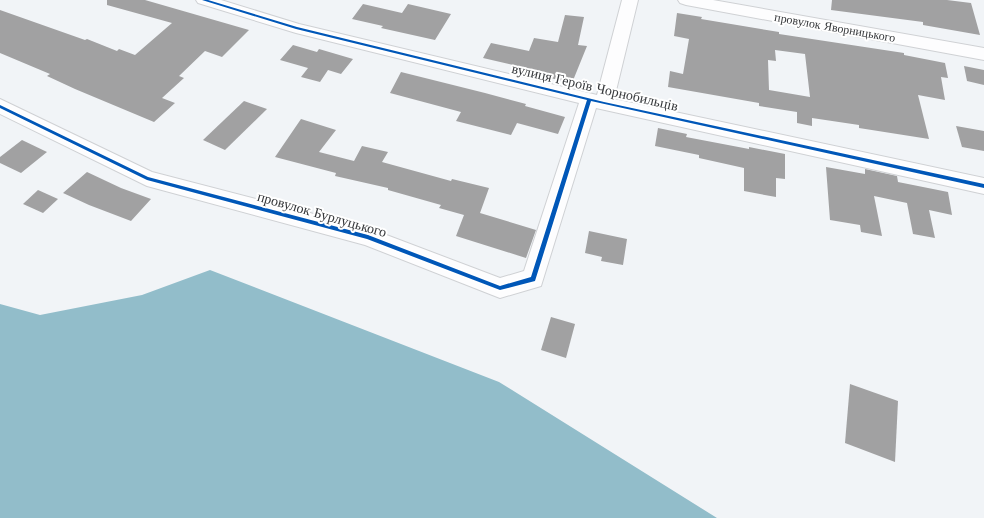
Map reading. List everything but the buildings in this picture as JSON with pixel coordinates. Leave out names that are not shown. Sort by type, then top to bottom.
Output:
[{"type":"street","name":"вулиця Героїв Чорнобильців","points":[[204,0],[296,28],[597,101],[984,186]]},
{"type":"street","points":[[597,101],[630,0]]},
{"type":"street","name":"провулок Яворницького","points":[[686,0],[984,54]]},
{"type":"street","name":"провулок Бурлуцького","points":[[0,106],[147,178],[368,237],[500,288],[533,279],[597,101]]},
{"type":"water","points":[[210,270],[499,382],[717,518],[0,518],[0,304],[40,315],[142,295]]},
{"type":"cycle path","points":[[204,0],[296,28],[604,103],[984,186]]},
{"type":"cycle path","points":[[0,106],[147,178],[368,237],[500,288],[533,279],[590,99]]}]
